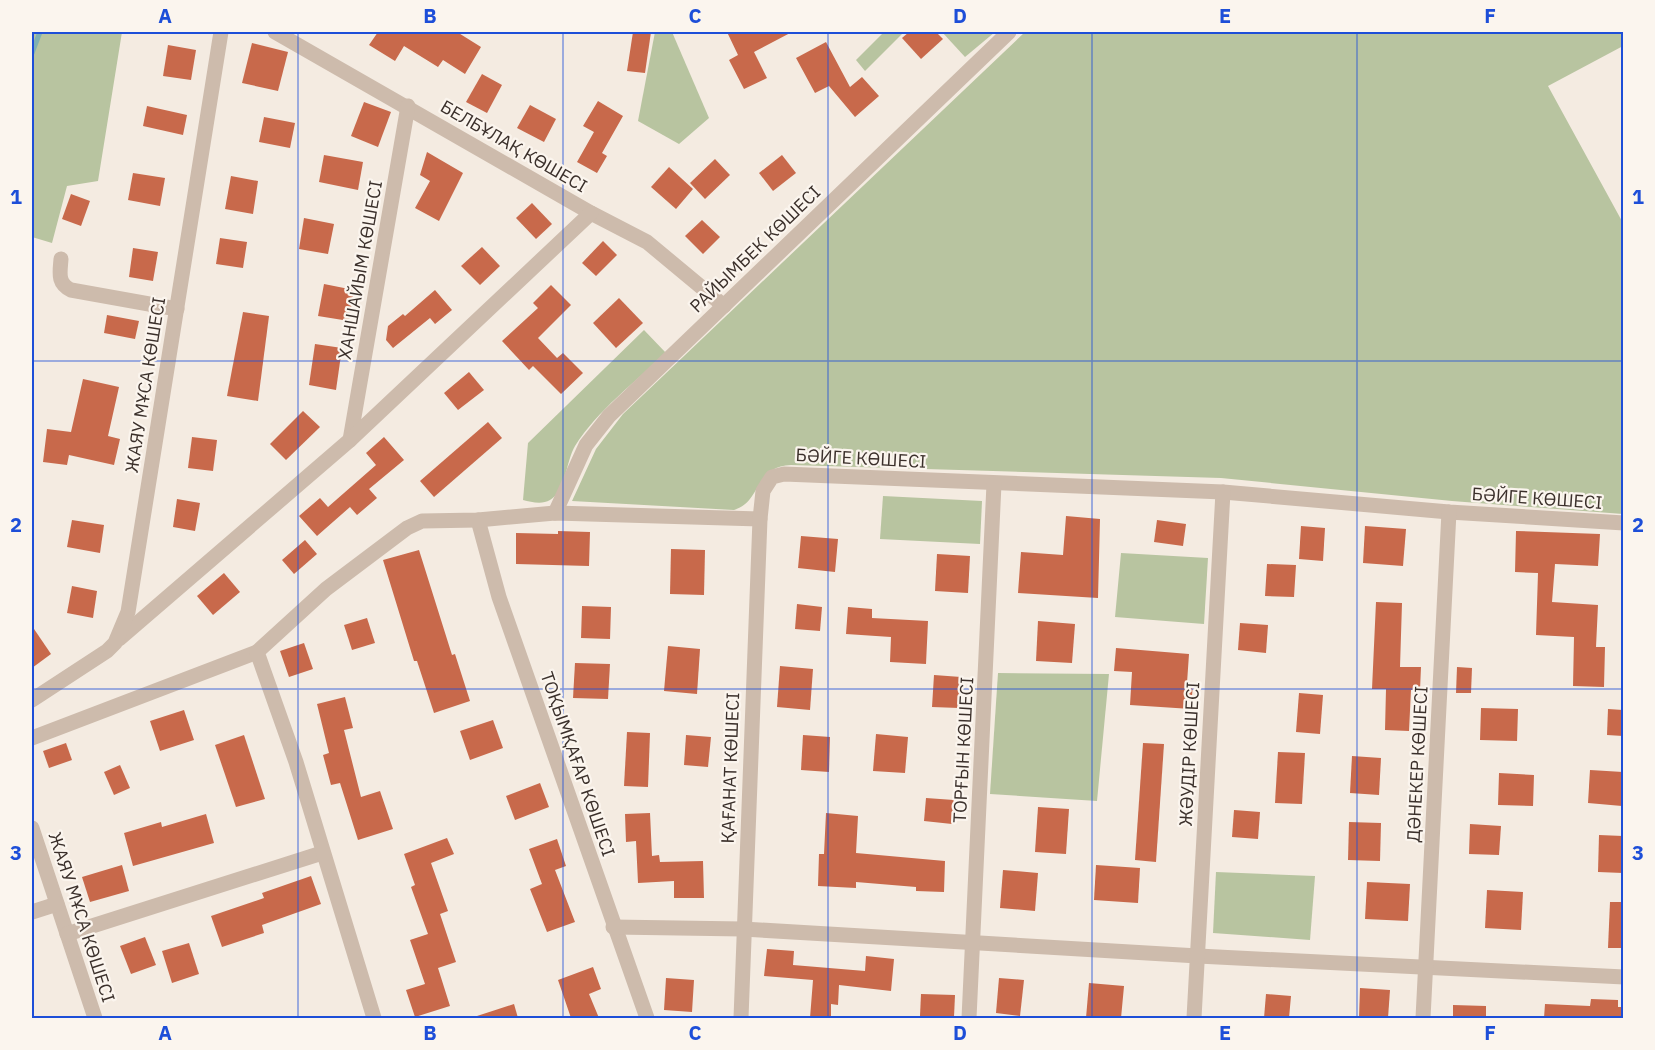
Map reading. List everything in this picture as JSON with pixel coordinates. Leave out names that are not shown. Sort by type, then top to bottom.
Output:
[{"type":"street","name":"ЖАЯУ МҰСА КӨШЕСІ","points":[[32,700],[48,687],[97,659],[115,643],[124,624],[132,595],[222,32]]},
{"type":"street","name":"БЕЛБҰЛАҚ КӨШЕСІ","points":[[274,32],[408,106],[591,213],[630,232],[663,253],[724,306]]},
{"type":"street","name":"РАЙЫМБЕК КӨШЕСІ","points":[[555,513],[586,445],[609,416],[1009,32]]},
{"type":"street","name":"ХАНШАЙЫМ КӨШЕСІ","points":[[350,440],[408,106]]},
{"type":"street","points":[[115,643],[350,440],[591,213]]},
{"type":"street","points":[[61,259],[61,283],[71,290],[177,309]]},
{"type":"street","name":"БӘЙГЕ КӨШЕСІ","points":[[760,519],[765,484],[772,477],[784,474],[1223,492],[1449,512],[1623,523]]},
{"type":"street","name":"ТОРҒЫН КӨШЕСІ","points":[[969,1018],[994,484]]},
{"type":"street","name":"ЖӘУДІР КӨШЕСІ","points":[[1194,1018],[1223,492]]},
{"type":"street","name":"ДӘНЕКЕР КӨШЕСІ","points":[[1423,1018],[1449,512]]},
{"type":"street","points":[[32,738],[257,652],[326,589],[407,528],[422,521],[478,520],[555,513],[760,519]]},
{"type":"street","name":"ҚАҒАНАТ КӨШЕСІ","points":[[741,1018],[760,519]]},
{"type":"street","name":"ТОҚЫМҚАҒАР КӨШЕСІ","points":[[478,520],[499,597],[647,1018]]},
{"type":"street","points":[[257,652],[296,762],[374,1018]]},
{"type":"street","name":"ЖАЯУ МҰСА КӨШЕСІ","points":[[32,828],[94,1018]]},
{"type":"street","points":[[67,934],[322,853]]},
{"type":"street","points":[[32,912],[57,904]]},
{"type":"street","points":[[614,927],[743,929],[1198,956],[1623,977]]},
{"type":"green space","points":[[32,32],[122,32],[98,181],[67,186],[52,243],[32,237]]},
{"type":"green space","points":[[655,32],[672,32],[709,118],[679,144],[638,121]]},
{"type":"green space","points":[[884,32],[904,32],[865,71],[856,60]]},
{"type":"green space","points":[[942,32],[995,32],[965,57]]},
{"type":"green space","points":[[1025,32],[1623,32],[1623,46],[1548,86],[1623,223],[1623,514],[1452,501],[1221,478],[791,465],[779,467],[770,472],[749,500],[734,510],[572,501],[596,449],[623,414]]},
{"type":"green space","points":[[644,330],[666,353],[618,397],[584,433],[572,452],[563,483],[555,496],[550,500],[536,503],[523,500],[528,443]]},
{"type":"green space","points":[[883,496],[982,501],[980,544],[880,539]]},
{"type":"green space","points":[[1121,553],[1208,558],[1204,624],[1115,617]]},
{"type":"green space","points":[[998,673],[1109,674],[1097,801],[990,794]]},
{"type":"green space","points":[[1216,872],[1315,876],[1310,940],[1213,933]]},
{"type":"building","points":[[378,32],[457,32],[481,47],[465,74],[443,60],[438,67],[404,46],[395,61],[369,45]]},
{"type":"building","points":[[633,32],[651,32],[645,73],[627,71]]},
{"type":"building","points":[[727,32],[792,32],[754,52],[767,78],[744,89],[729,60],[738,55]]},
{"type":"building","points":[[909,32],[936,32],[943,39],[921,59],[902,38]]},
{"type":"building","points":[[826,42],[850,87],[862,77],[879,96],[855,117],[829,86],[815,93],[796,58]]},
{"type":"building","points":[[252,43],[288,52],[278,91],[242,83]]},
{"type":"building","points":[[168,45],[196,50],[191,80],[163,76]]},
{"type":"building","points":[[482,74],[502,85],[487,113],[466,102]]},
{"type":"building","points":[[598,101],[623,116],[602,153],[607,156],[597,173],[577,162],[594,132],[583,126]]},
{"type":"building","points":[[364,102],[391,112],[378,147],[351,136]]},
{"type":"building","points":[[530,105],[556,119],[544,142],[517,128]]},
{"type":"building","points":[[147,106],[187,115],[183,135],[143,126]]},
{"type":"building","points":[[264,117],[295,123],[290,148],[259,142]]},
{"type":"building","points":[[427,152],[463,173],[439,221],[415,208],[430,181],[420,175]]},
{"type":"building","points":[[324,155],[363,162],[358,190],[319,182]]},
{"type":"building","points":[[782,155],[796,173],[773,191],[759,173]]},
{"type":"building","points":[[715,159],[730,175],[705,199],[690,183]]},
{"type":"building","points":[[669,167],[693,189],[676,209],[651,187]]},
{"type":"building","points":[[133,173],[165,178],[160,206],[128,200]]},
{"type":"building","points":[[231,176],[258,181],[253,214],[225,209]]},
{"type":"building","points":[[71,194],[90,201],[81,226],[62,219]]},
{"type":"building","points":[[532,203],[552,224],[536,239],[516,218]]},
{"type":"building","points":[[304,218],[334,224],[328,254],[299,249]]},
{"type":"building","points":[[702,220],[720,237],[703,254],[685,236]]},
{"type":"building","points":[[220,238],[247,242],[243,268],[216,264]]},
{"type":"building","points":[[603,241],[617,255],[596,276],[582,263]]},
{"type":"building","points":[[482,247],[500,266],[480,285],[461,266]]},
{"type":"building","points":[[133,248],[158,252],[153,281],[129,277]]},
{"type":"building","points":[[324,284],[354,290],[349,321],[318,316]]},
{"type":"building","points":[[551,285],[571,305],[538,338],[557,358],[563,353],[583,373],[561,394],[533,366],[529,370],[502,341],[538,308],[533,303]]},
{"type":"building","points":[[435,290],[452,310],[435,324],[430,318],[393,348],[386,340],[388,326],[403,314],[405,316]]},
{"type":"building","points":[[619,298],[643,323],[616,348],[593,323]]},
{"type":"building","points":[[243,312],[269,316],[258,401],[227,396]]},
{"type":"building","points":[[107,315],[139,321],[135,339],[104,333]]},
{"type":"building","points":[[315,344],[342,348],[336,390],[309,385]]},
{"type":"building","points":[[469,372],[484,390],[458,410],[444,393]]},
{"type":"building","points":[[83,379],[119,387],[108,436],[120,439],[114,465],[69,455],[67,465],[43,462],[47,429],[71,432]]},
{"type":"building","points":[[303,411],[320,427],[286,460],[270,444]]},
{"type":"building","points":[[488,422],[502,438],[434,497],[420,481]]},
{"type":"building","points":[[192,437],[217,440],[213,471],[188,468]]},
{"type":"building","points":[[384,437],[404,460],[369,489],[377,498],[357,515],[350,507],[317,536],[299,516],[320,498],[328,507],[376,465],[366,453]]},
{"type":"building","points":[[177,499],[200,503],[195,531],[173,527]]},
{"type":"building","points":[[1066,516],[1100,519],[1098,598],[1018,593],[1021,552],[1063,555]]},
{"type":"building","points":[[72,520],[104,525],[100,553],[67,547]]},
{"type":"building","points":[[1157,520],[1186,524],[1183,546],[1154,542]]},
{"type":"building","points":[[1301,526],[1325,528],[1323,561],[1299,559]]},
{"type":"building","points":[[1365,526],[1406,529],[1403,566],[1363,563]]},
{"type":"building","points":[[558,531],[590,532],[589,566],[516,564],[516,533],[558,534]]},
{"type":"building","points":[[1516,531],[1600,534],[1598,566],[1555,564],[1552,602],[1598,605],[1596,647],[1605,647],[1604,687],[1573,686],[1574,637],[1536,635],[1538,573],[1515,572]]},
{"type":"building","points":[[801,536],[838,539],[835,572],[798,568]]},
{"type":"building","points":[[305,540],[317,554],[294,574],[282,560]]},
{"type":"building","points":[[671,549],[705,550],[704,595],[670,594]]},
{"type":"building","points":[[419,550],[452,655],[455,654],[470,701],[434,713],[417,661],[414,661],[383,560]]},
{"type":"building","points":[[937,554],[970,556],[968,593],[935,591]]},
{"type":"building","points":[[1267,564],[1296,565],[1294,597],[1265,596]]},
{"type":"building","points":[[224,573],[240,592],[213,615],[197,596]]},
{"type":"building","points":[[72,586],[97,591],[93,618],[67,613]]},
{"type":"building","points":[[1376,602],[1402,603],[1400,667],[1421,667],[1420,690],[1411,690],[1409,731],[1385,730],[1386,689],[1372,689]]},
{"type":"building","points":[[797,604],[822,607],[820,631],[795,629]]},
{"type":"building","points":[[582,606],[611,607],[610,639],[581,638]]},
{"type":"building","points":[[848,607],[872,609],[872,618],[928,621],[926,664],[890,662],[891,637],[846,634]]},
{"type":"building","points":[[367,618],[375,643],[352,650],[344,625]]},
{"type":"building","points":[[1038,621],[1075,624],[1072,663],[1036,661]]},
{"type":"building","points":[[1240,623],[1268,625],[1266,653],[1238,650]]},
{"type":"building","points":[[32,626],[51,654],[32,668]]},
{"type":"building","points":[[304,643],[313,669],[289,677],[280,651]]},
{"type":"building","points":[[668,646],[700,649],[697,694],[664,691]]},
{"type":"building","points":[[1116,648],[1189,654],[1187,683],[1193,683],[1191,709],[1130,705],[1132,672],[1114,671]]},
{"type":"building","points":[[575,663],[610,664],[608,699],[573,698]]},
{"type":"building","points":[[780,666],[813,669],[810,710],[777,707]]},
{"type":"building","points":[[1457,667],[1472,668],[1471,693],[1456,693]]},
{"type":"building","points":[[934,675],[961,677],[959,708],[932,707]]},
{"type":"building","points":[[1299,693],[1323,695],[1320,734],[1296,732]]},
{"type":"building","points":[[345,697],[353,728],[344,730],[361,797],[380,791],[393,829],[358,840],[340,783],[331,785],[323,755],[329,753],[317,704]]},
{"type":"building","points":[[1481,708],[1518,709],[1517,741],[1480,740]]},
{"type":"building","points":[[1608,709],[1623,710],[1623,736],[1607,735]]},
{"type":"building","points":[[184,710],[194,740],[160,751],[150,721]]},
{"type":"building","points":[[493,720],[503,748],[470,760],[460,731]]},
{"type":"building","points":[[627,732],[650,733],[648,787],[624,786]]},
{"type":"building","points":[[876,734],[908,737],[905,773],[873,771]]},
{"type":"building","points":[[244,735],[265,799],[236,807],[215,745]]},
{"type":"building","points":[[686,735],[711,737],[708,767],[684,765]]},
{"type":"building","points":[[803,735],[830,737],[829,772],[801,770]]},
{"type":"building","points":[[66,743],[72,760],[49,768],[43,751]]},
{"type":"building","points":[[1143,743],[1164,744],[1156,862],[1135,860]]},
{"type":"building","points":[[1278,752],[1305,753],[1302,804],[1275,803]]},
{"type":"building","points":[[1352,756],[1381,758],[1379,795],[1350,793]]},
{"type":"building","points":[[120,765],[130,788],[114,795],[104,772]]},
{"type":"building","points":[[1590,770],[1623,772],[1622,806],[1588,803]]},
{"type":"building","points":[[1499,773],[1534,775],[1533,806],[1498,805]]},
{"type":"building","points":[[540,783],[549,807],[515,820],[506,796]]},
{"type":"building","points":[[926,798],[954,800],[952,824],[924,821]]},
{"type":"building","points":[[1038,807],[1069,809],[1066,854],[1035,852]]},
{"type":"building","points":[[1234,810],[1260,812],[1258,839],[1232,837]]},
{"type":"building","points":[[650,813],[652,856],[659,855],[660,862],[703,861],[704,898],[674,898],[674,881],[638,883],[636,841],[626,842],[625,814]]},
{"type":"building","points":[[826,813],[858,816],[856,853],[945,861],[944,892],[916,891],[916,887],[856,882],[856,888],[818,886],[819,854],[824,854]]},
{"type":"building","points":[[206,814],[214,843],[133,866],[124,833],[161,822],[162,827]]},
{"type":"building","points":[[1349,822],[1381,823],[1380,861],[1348,860]]},
{"type":"building","points":[[1470,824],[1501,826],[1499,855],[1469,854]]},
{"type":"building","points":[[1599,835],[1623,836],[1623,873],[1598,872]]},
{"type":"building","points":[[447,838],[454,854],[431,863],[448,911],[440,914],[456,962],[438,968],[450,1006],[415,1017],[406,990],[425,984],[410,940],[428,934],[411,887],[415,885],[404,854]]},
{"type":"building","points":[[557,839],[566,866],[555,870],[575,922],[547,932],[530,889],[542,884],[529,849]]},
{"type":"building","points":[[122,865],[129,891],[90,902],[82,877]]},
{"type":"building","points":[[1096,865],[1140,868],[1138,903],[1094,900]]},
{"type":"building","points":[[1003,870],[1038,873],[1035,911],[1000,908]]},
{"type":"building","points":[[311,876],[321,904],[262,925],[264,933],[222,947],[211,916],[264,898],[262,893]]},
{"type":"building","points":[[1367,882],[1410,884],[1408,921],[1365,919]]},
{"type":"building","points":[[1487,890],[1523,892],[1521,930],[1485,928]]},
{"type":"building","points":[[1610,902],[1623,902],[1623,948],[1608,948]]},
{"type":"building","points":[[145,937],[156,965],[131,974],[120,946]]},
{"type":"building","points":[[189,943],[199,974],[172,983],[162,951]]},
{"type":"building","points":[[767,949],[794,951],[793,965],[865,971],[866,956],[894,959],[891,991],[839,985],[838,1005],[831,1004],[831,1018],[810,1018],[813,980],[764,976]]},
{"type":"building","points":[[593,967],[601,989],[589,994],[599,1018],[571,1018],[558,980]]},
{"type":"building","points":[[666,978],[694,980],[692,1012],[664,1010]]},
{"type":"building","points":[[999,978],[1024,980],[1020,1016],[996,1013]]},
{"type":"building","points":[[1089,983],[1124,986],[1121,1018],[1086,1018]]},
{"type":"building","points":[[1360,988],[1390,990],[1388,1018],[1359,1018]]},
{"type":"building","points":[[921,994],[955,995],[954,1017],[920,1016]]},
{"type":"building","points":[[1266,994],[1291,996],[1289,1018],[1264,1018]]},
{"type":"building","points":[[1591,999],[1618,1000],[1618,1007],[1623,1007],[1623,1018],[1544,1018],[1545,1004],[1590,1006]]},
{"type":"building","points":[[514,1004],[518,1018],[477,1018],[477,1016]]},
{"type":"building","points":[[1453,1005],[1486,1006],[1486,1018],[1453,1018]]},
{"type":"waterway","points":[[32,53],[40,32]]}]
